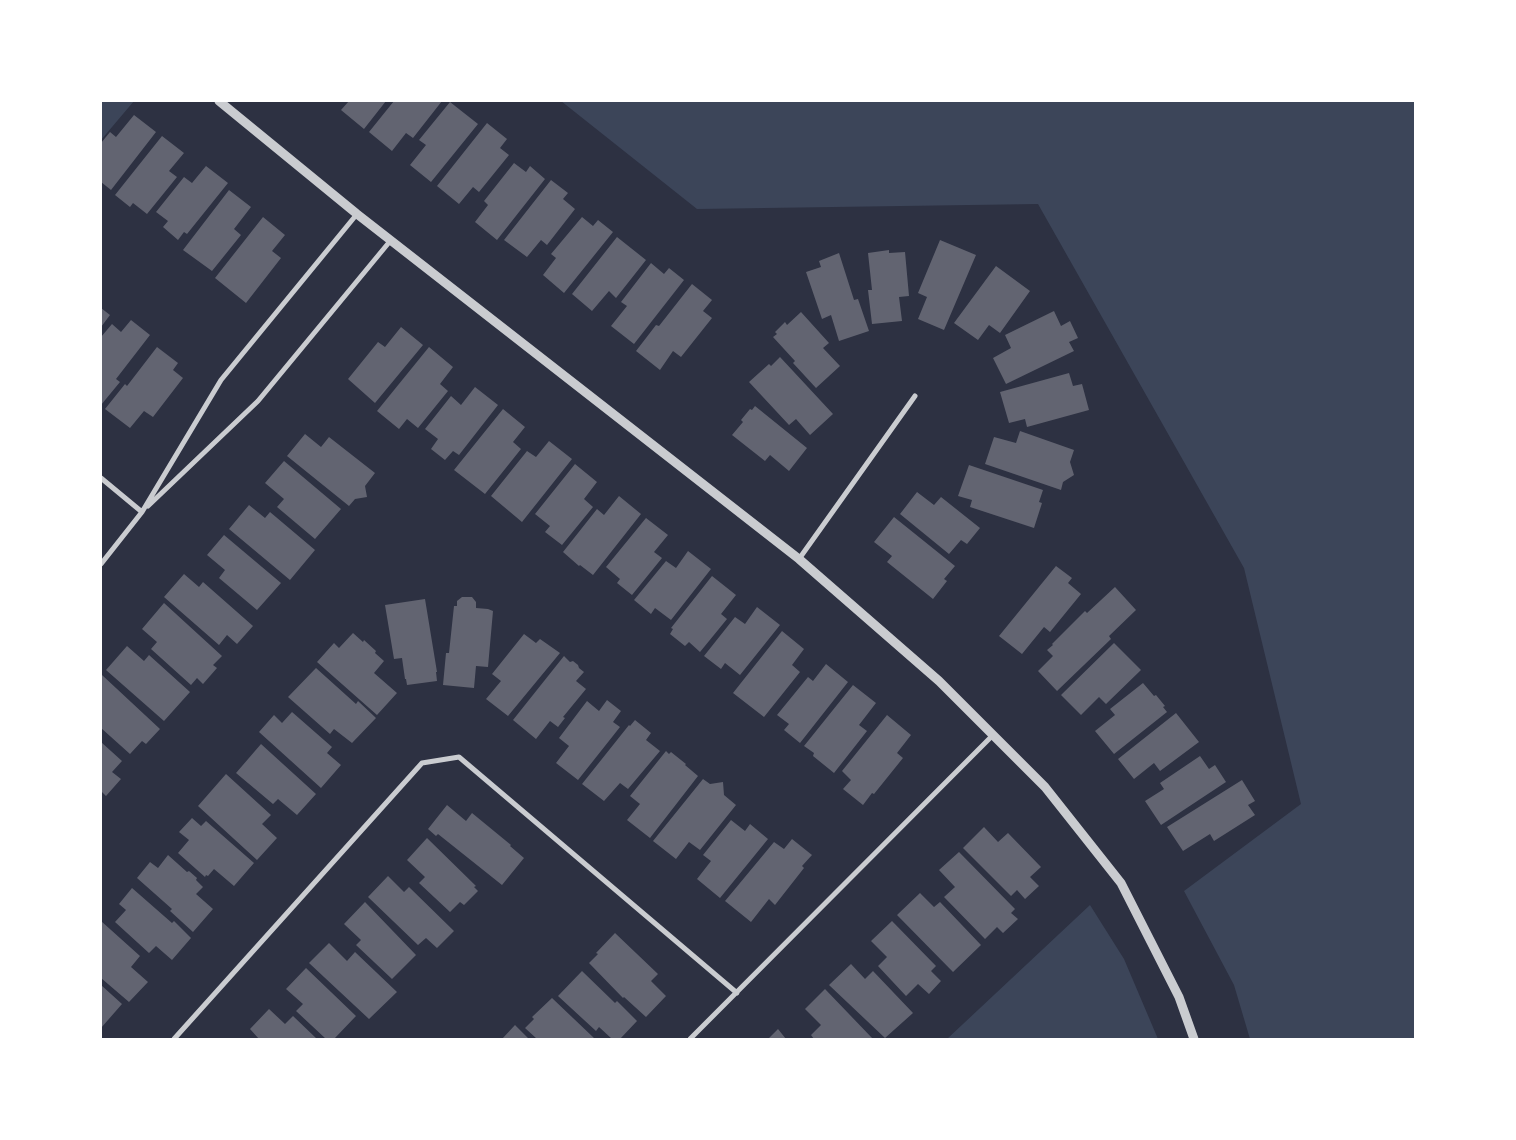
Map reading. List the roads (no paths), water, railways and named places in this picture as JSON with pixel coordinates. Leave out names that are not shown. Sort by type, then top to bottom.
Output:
[{"type":"street","points":[[219,101],[357,214],[799,559],[940,681],[1045,787],[1120,883],[1179,997],[1194,1039]]},
{"type":"street","points":[[101,564],[142,512],[221,380],[357,214]]},
{"type":"street","points":[[142,512],[258,401],[392,240]]},
{"type":"street","points":[[799,559],[915,396]]},
{"type":"street","points":[[101,478],[142,512]]},
{"type":"street","points":[[690,1039],[993,735]]},
{"type":"street","points":[[174,1039],[422,763],[459,757],[737,992]]}]
